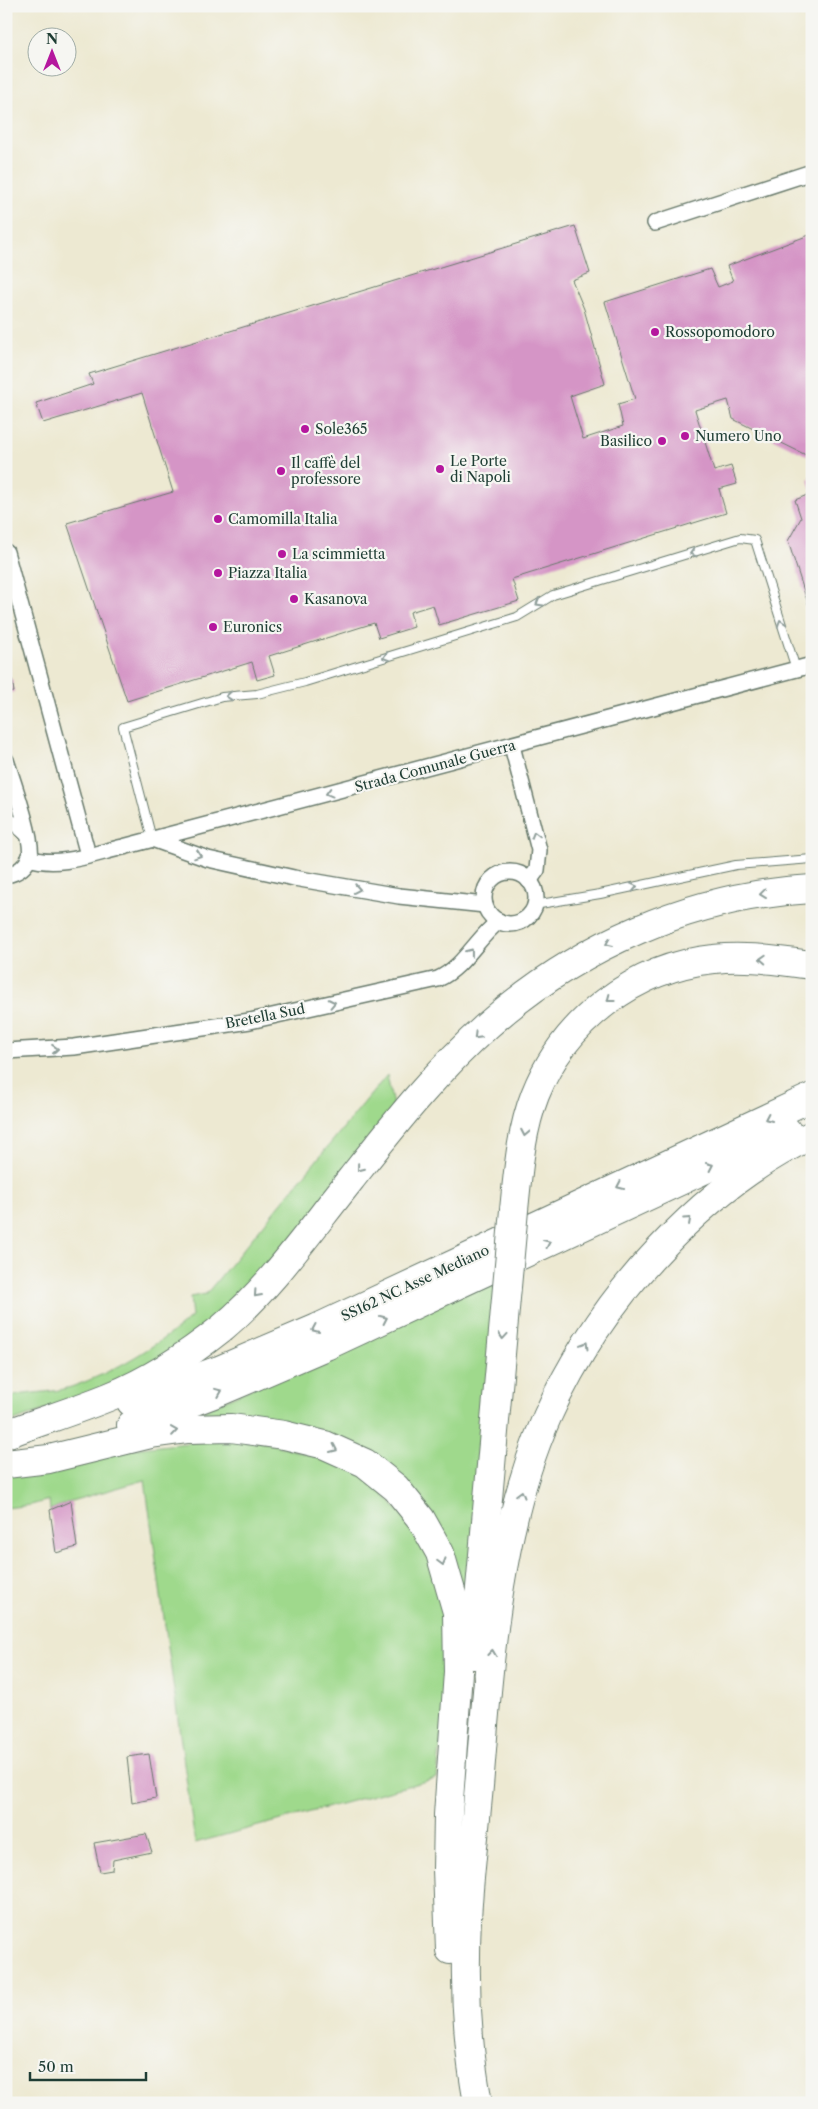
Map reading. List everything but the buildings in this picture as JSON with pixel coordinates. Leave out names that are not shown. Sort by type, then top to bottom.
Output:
[{"type":"highway","points":[[6,1436],[112,1396],[150,1377],[188,1354],[223,1327],[252,1300],[280,1268],[390,1130],[450,1062],[486,1026],[528,992],[594,950],[675,916],[718,903],[755,895],[812,889]]},
{"type":"highway","points":[[450,1953],[474,1649],[514,1210],[523,1144],[536,1094],[551,1063],[589,1016],[614,996],[644,978],[665,969],[713,959],[737,958],[812,965]]},
{"type":"highway","name":"SS162 NC Asse Mediano","points":[[6,1436],[121,1406],[264,1351],[326,1324],[812,1097]]},
{"type":"highway","name":"SS162 NC Asse Mediano","points":[[6,1459],[132,1425],[219,1392],[326,1346],[812,1119]]},
{"type":"highway","points":[[478,2103],[469,2045],[466,2009],[469,1895],[483,1738],[502,1578],[516,1512],[530,1462],[547,1418],[568,1376],[598,1325],[640,1270],[687,1220],[783,1149],[812,1135]]},
{"type":"highway","points":[[6,1464],[49,1459],[151,1434],[188,1429],[231,1428],[284,1435],[325,1445],[365,1463],[396,1488],[421,1519],[440,1553],[456,1612],[458,1672],[448,1824],[447,1869],[452,2011],[462,2103]]},
{"type":"street","points":[[655,223],[812,172]]},
{"type":"street","points":[[6,552],[88,855]]},
{"type":"street","name":"Strada Comunale Guerra","points":[[29,858],[46,862],[57,862],[88,855],[512,746],[812,666]]},
{"type":"street","points":[[512,746],[539,850],[537,870],[529,881]]},
{"type":"street","points":[[6,760],[30,841],[29,858],[20,870],[6,875]]},
{"type":"street","points":[[6,814],[16,792]]},
{"type":"street","points":[[6,822],[16,824],[27,834]]},
{"type":"street","points":[[152,839],[208,859],[294,878],[398,896],[485,905]]},
{"type":"street","points":[[515,872],[523,875],[529,881],[534,888],[534,906],[531,914],[516,923],[507,924],[499,922],[491,916],[485,905],[484,894],[486,886],[498,874],[515,872]]},
{"type":"street","name":"Bretella Sud","points":[[6,1051],[74,1047],[250,1021],[438,979],[456,969],[479,940],[499,922]]},
{"type":"lane","points":[[152,839],[122,728],[222,697],[258,694],[305,682],[517,617],[554,595],[740,538],[755,540],[796,669]]},
{"type":"lane","points":[[534,906],[736,865],[812,859]]},
{"type":"green space","points":[[387,1075],[395,1115],[254,1287],[156,1369],[6,1424],[6,1398],[63,1389],[87,1381],[134,1357],[192,1317],[190,1297],[206,1294]]},
{"type":"green space","points":[[498,1277],[473,1579],[462,1615],[394,1478],[186,1418]]},
{"type":"green space","points":[[244,1437],[361,1469],[426,1542],[451,1637],[437,1778],[195,1843],[145,1480],[71,1501],[50,1510],[49,1500],[31,1505],[6,1508],[6,1476],[103,1452]]},
{"type":"place","name":"Rossopomodoro","points":[[655,332]]},
{"type":"place","name":"Sole365","points":[[305,429]]},
{"type":"place","name":"Numero Uno","points":[[685,436]]},
{"type":"place","name":"Basilico","points":[[662,441]]},
{"type":"place","name":"Le Porte di Napoli","points":[[440,469]]},
{"type":"place","name":"Il caffè del professore","points":[[281,471]]},
{"type":"place","name":"Camomilla Italia","points":[[218,519]]},
{"type":"place","name":"La scimmietta","points":[[282,554]]},
{"type":"place","name":"Piazza Italia","points":[[218,573]]},
{"type":"place","name":"Kasanova","points":[[294,599]]},
{"type":"place","name":"Euronics","points":[[213,627]]}]
